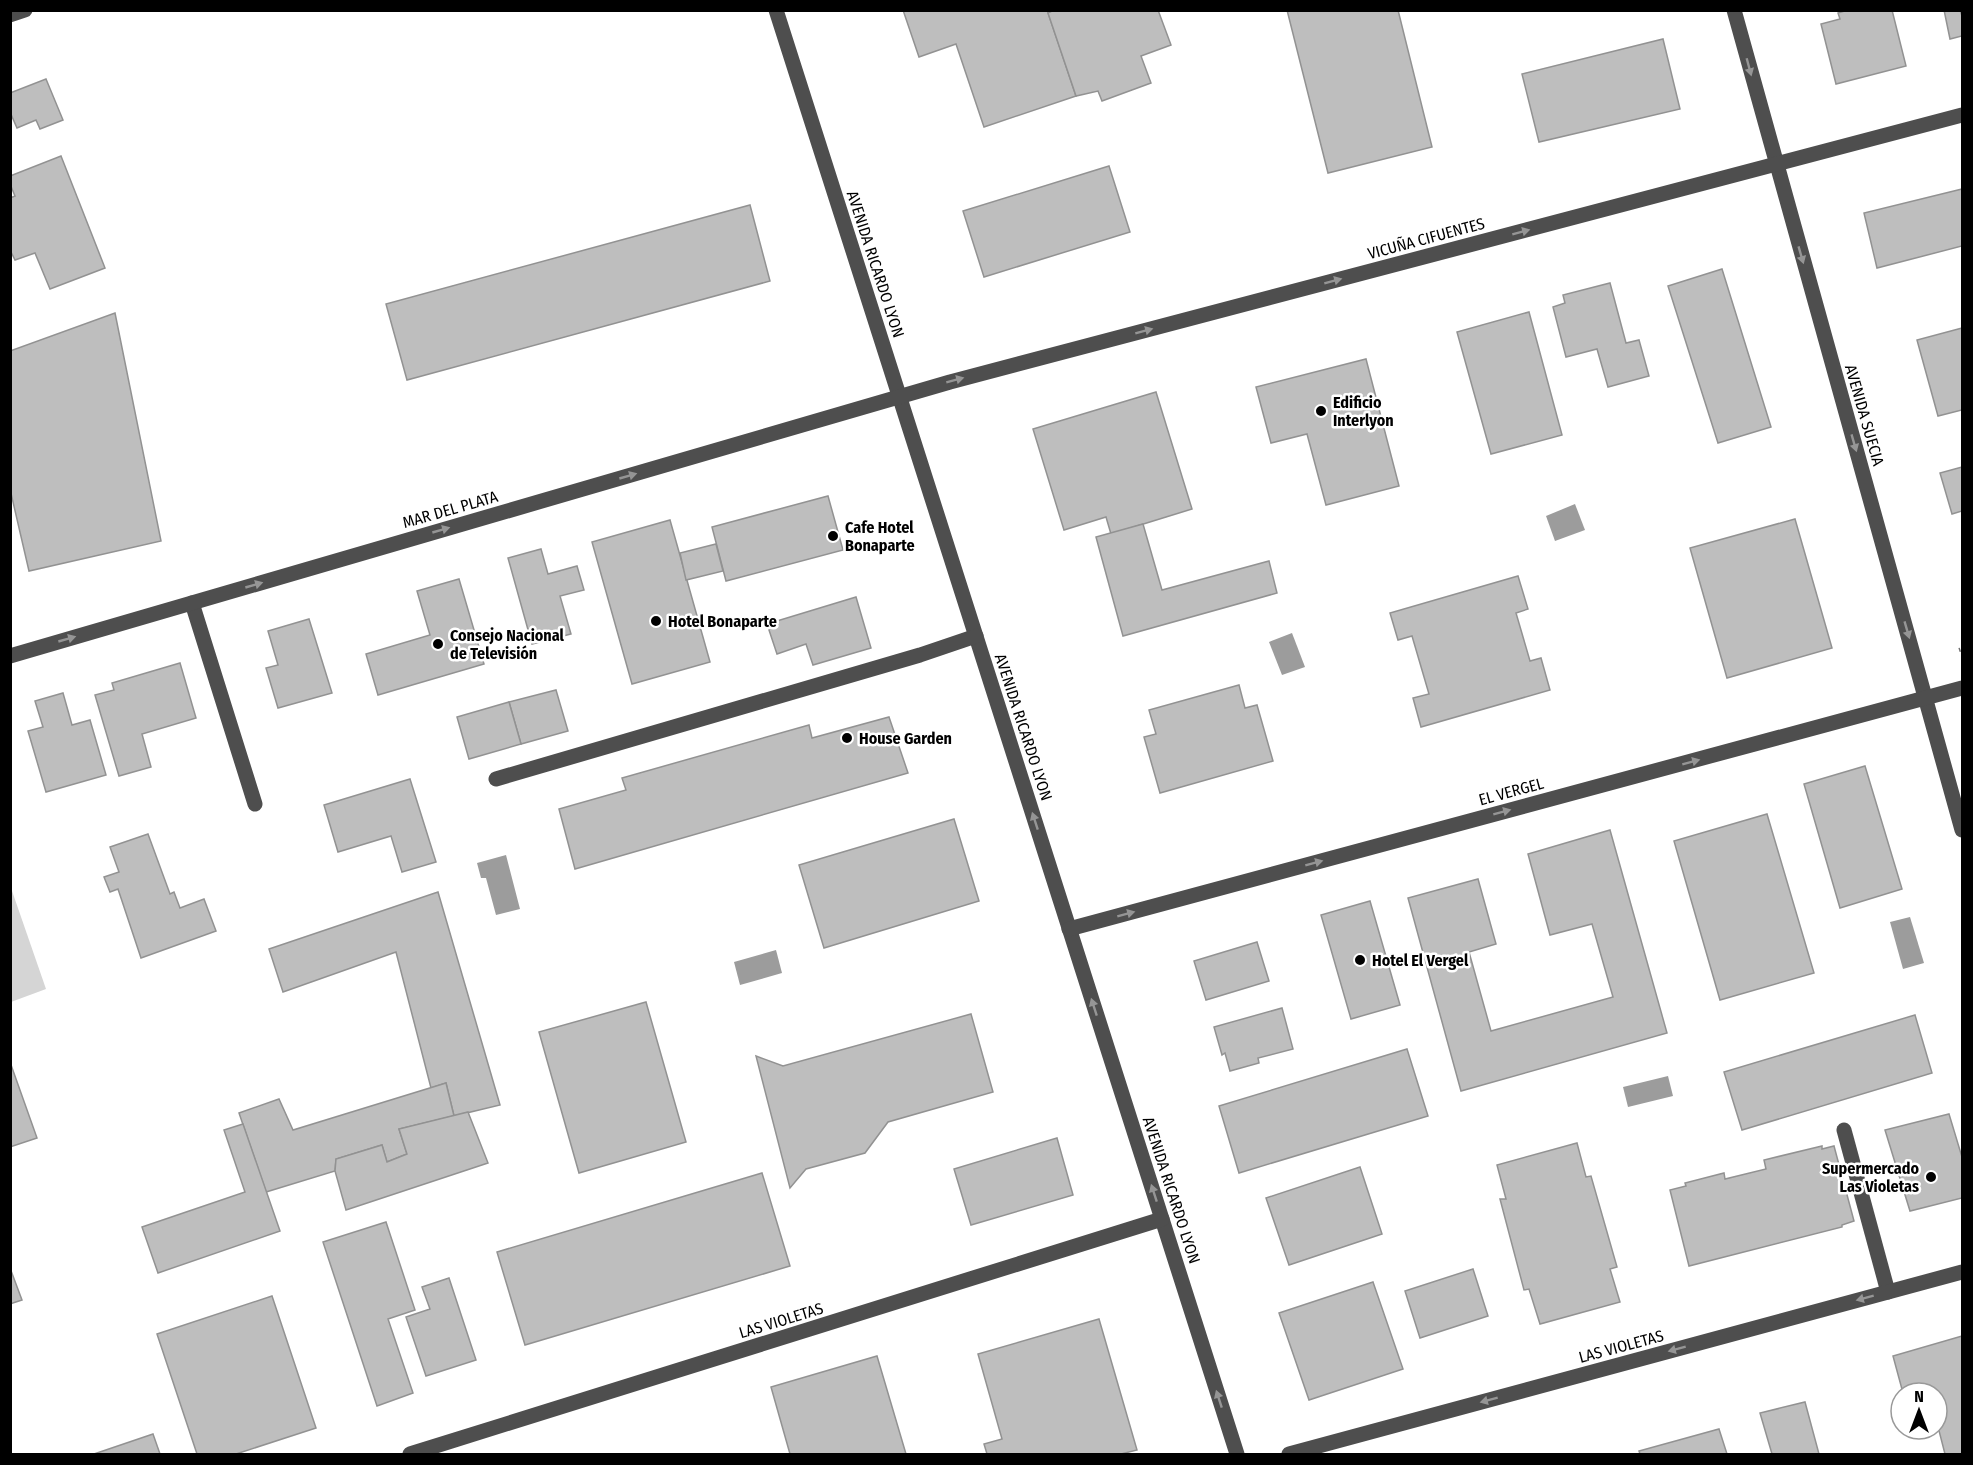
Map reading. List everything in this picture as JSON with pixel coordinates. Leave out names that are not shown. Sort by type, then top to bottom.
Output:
[{"type":"street","points":[[10,15],[25,10]]},
{"type":"street","name":"AVENIDA RICARDO LYON","points":[[776,10],[1237,1455]]},
{"type":"street","name":"AVENIDA SUECIA","points":[[1734,10],[1962,830]]},
{"type":"street","name":"VICUÑA CIFUENTES","points":[[899,397],[1962,116]]},
{"type":"street","name":"MAR DEL PLATA","points":[[10,656],[899,397]]},
{"type":"street","points":[[192,603],[255,804]]},
{"type":"street","points":[[496,779],[920,655],[976,636]]},
{"type":"street","name":"EL VERGEL","points":[[1069,929],[1962,688]]},
{"type":"street","points":[[1844,1130],[1888,1292]]},
{"type":"street","name":"LAS VIOLETAS","points":[[410,1455],[1162,1219]]},
{"type":"street","name":"LAS VIOLETAS","points":[[1289,1455],[1962,1272]]},
{"type":"shaded area","points":[[1575,504],[1585,530],[1555,541],[1546,516]]},
{"type":"shaded area","points":[[1292,633],[1305,667],[1282,675],[1269,642]]},
{"type":"shaded area","points":[[506,855],[520,909],[496,915],[486,878],[481,878],[477,863]]},
{"type":"shaded area","points":[[11,888],[46,989],[10,1002]]},
{"type":"shaded area","points":[[1910,917],[1924,963],[1903,969],[1890,922]]},
{"type":"shaded area","points":[[776,950],[782,973],[740,985],[734,962]]},
{"type":"shaded area","points":[[1668,1076],[1673,1096],[1628,1107],[1623,1087]]},
{"type":"building","points":[[903,10],[1047,10],[1076,96],[984,127],[956,44],[919,57]]},
{"type":"building","points":[[1054,10],[1158,10],[1171,45],[1141,56],[1151,83],[1102,101],[1098,91],[1076,96],[1048,13]]},
{"type":"building","points":[[1287,10],[1398,10],[1432,147],[1328,173]]},
{"type":"building","points":[[1848,10],[1892,10],[1906,66],[1836,84],[1821,24],[1840,19],[1838,13]]},
{"type":"building","points":[[1944,10],[1960,10],[1962,36],[1950,39]]},
{"type":"building","points":[[1663,39],[1680,109],[1539,142],[1522,74]]},
{"type":"building","points":[[46,79],[63,120],[40,129],[36,120],[17,128],[10,112],[10,93]]},
{"type":"building","points":[[61,156],[105,268],[50,289],[35,253],[15,260],[10,250],[10,198],[15,196],[10,184],[10,176]]},
{"type":"building","points":[[1109,166],[1130,232],[984,277],[963,211]]},
{"type":"building","points":[[1962,189],[1962,246],[1877,268],[1864,213]]},
{"type":"building","points":[[750,205],[770,281],[407,380],[386,304]]},
{"type":"building","points":[[1722,269],[1771,427],[1718,443],[1668,286]]},
{"type":"building","points":[[1610,283],[1626,343],[1639,340],[1649,376],[1608,387],[1597,349],[1566,357],[1553,307],[1565,303],[1563,295]]},
{"type":"building","points":[[1529,312],[1562,435],[1491,454],[1457,332]]},
{"type":"building","points":[[115,313],[161,541],[29,571],[10,489],[10,351]]},
{"type":"building","points":[[1962,328],[1962,410],[1938,416],[1917,340]]},
{"type":"building","name":"Edificio Interlyon","points":[[1366,359],[1399,486],[1326,505],[1307,434],[1271,443],[1256,387]]},
{"type":"building","points":[[1156,392],[1192,509],[1111,534],[1106,517],[1064,530],[1033,429]]},
{"type":"building","points":[[1962,467],[1962,511],[1952,514],[1940,473]]},
{"type":"building","points":[[828,496],[843,550],[726,581],[712,527]]},
{"type":"building","points":[[1795,519],[1832,648],[1727,678],[1690,548]]},
{"type":"building","name":"Hotel Bonaparte","points":[[670,520],[710,662],[632,684],[592,542]]},
{"type":"building","points":[[1143,524],[1162,590],[1269,561],[1277,593],[1123,636],[1096,537]]},
{"type":"building","points":[[716,544],[723,571],[686,580],[680,553]]},
{"type":"building","points":[[541,549],[548,574],[577,566],[584,590],[560,596],[571,634],[532,644],[508,558]]},
{"type":"building","points":[[1518,576],[1528,609],[1516,613],[1530,661],[1541,658],[1550,690],[1421,727],[1413,698],[1429,694],[1412,636],[1398,640],[1390,613]]},
{"type":"building","name":"Consejo Nacional de Televisión","points":[[459,579],[484,664],[378,695],[366,654],[430,635],[417,591]]},
{"type":"building","points":[[856,597],[871,648],[813,665],[806,644],[777,654],[767,624]]},
{"type":"building","points":[[309,619],[332,693],[278,708],[266,668],[278,665],[268,631]]},
{"type":"building","points":[[180,663],[196,718],[142,734],[151,767],[119,776],[95,695],[114,690],[112,683]]},
{"type":"building","points":[[1239,685],[1245,708],[1257,705],[1273,761],[1160,793],[1144,737],[1156,734],[1149,710]]},
{"type":"building","points":[[556,690],[568,731],[521,744],[509,702]]},
{"type":"building","points":[[63,693],[72,725],[90,720],[106,775],[46,792],[28,731],[43,727],[35,701]]},
{"type":"building","points":[[509,702],[521,744],[469,759],[457,717]]},
{"type":"building","points":[[889,717],[908,773],[575,869],[559,809],[626,790],[622,778],[809,725],[812,738]]},
{"type":"building","points":[[1865,766],[1902,889],[1840,908],[1804,784]]},
{"type":"building","points":[[410,779],[436,862],[402,872],[391,836],[338,852],[324,805]]},
{"type":"building","points":[[1767,814],[1814,973],[1720,1000],[1674,841]]},
{"type":"building","points":[[954,819],[979,901],[824,948],[799,865]]},
{"type":"building","points":[[1610,830],[1667,1033],[1461,1091],[1408,898],[1478,879],[1496,944],[1469,952],[1491,1031],[1613,997],[1592,924],[1550,935],[1528,854]]},
{"type":"building","points":[[148,834],[170,894],[174,892],[180,908],[204,899],[216,931],[141,958],[118,889],[110,892],[104,877],[119,872],[110,847]]},
{"type":"building","points":[[438,892],[500,1105],[454,1116],[446,1083],[431,1088],[396,952],[283,992],[269,949]]},
{"type":"building","name":"Hotel El Vergel","points":[[1370,901],[1400,1005],[1351,1019],[1321,915]]},
{"type":"building","points":[[1257,942],[1269,981],[1206,1000],[1194,961]]},
{"type":"building","points":[[646,1002],[686,1142],[579,1173],[539,1032]]},
{"type":"building","points":[[1282,1008],[1293,1049],[1258,1058],[1259,1063],[1230,1071],[1225,1053],[1222,1055],[1214,1027]]},
{"type":"building","points":[[971,1014],[993,1092],[888,1122],[865,1153],[806,1169],[790,1188],[756,1056],[783,1066]]},
{"type":"building","points":[[1915,1015],[1932,1073],[1742,1130],[1724,1072]]},
{"type":"building","points":[[1407,1049],[1428,1116],[1239,1173],[1219,1106]]},
{"type":"building","points":[[10,1062],[37,1138],[10,1147]]},
{"type":"building","points":[[446,1083],[454,1116],[399,1129],[407,1154],[387,1162],[382,1145],[336,1159],[335,1171],[266,1192],[239,1113],[279,1099],[293,1130]]},
{"type":"building","points":[[468,1112],[488,1163],[346,1210],[335,1171],[336,1159],[382,1145],[387,1162],[407,1154],[399,1129]]},
{"type":"building","name":"Supermercado Las Violetas","points":[[1949,1114],[1962,1157],[1962,1198],[1910,1211],[1885,1130]]},
{"type":"building","points":[[243,1124],[280,1231],[158,1273],[142,1227],[245,1192],[224,1130]]},
{"type":"building","points":[[1057,1138],[1073,1195],[971,1225],[954,1169]]},
{"type":"building","points":[[1577,1143],[1586,1177],[1591,1176],[1617,1267],[1610,1269],[1620,1302],[1540,1324],[1529,1289],[1524,1290],[1500,1199],[1506,1199],[1497,1165]]},
{"type":"building","points":[[1822,1146],[1822,1149],[1834,1146],[1854,1221],[1842,1227],[1689,1266],[1670,1190],[1686,1186],[1685,1183],[1724,1173],[1725,1179],[1766,1169],[1764,1160]]},
{"type":"building","points":[[1360,1167],[1382,1234],[1289,1265],[1266,1198]]},
{"type":"building","points":[[762,1173],[790,1266],[525,1345],[497,1252]]},
{"type":"building","points":[[386,1222],[415,1310],[388,1319],[413,1393],[377,1406],[323,1242]]},
{"type":"building","points":[[10,1268],[22,1300],[10,1304]]},
{"type":"building","points":[[1473,1269],[1488,1316],[1420,1338],[1405,1291]]},
{"type":"building","points":[[449,1278],[476,1360],[426,1376],[406,1317],[430,1309],[422,1287]]},
{"type":"building","points":[[1373,1282],[1403,1369],[1309,1400],[1279,1313]]},
{"type":"building","points":[[272,1296],[316,1428],[236,1454],[197,1454],[157,1334]]},
{"type":"building","points":[[1099,1319],[1137,1450],[1121,1454],[987,1454],[984,1444],[1002,1439],[978,1354]]},
{"type":"building","points":[[1962,1336],[1962,1454],[1945,1454],[1942,1441],[1949,1441],[1949,1381],[1900,1381],[1893,1356]]},
{"type":"building","points":[[877,1356],[906,1454],[790,1454],[771,1387]]},
{"type":"building","points":[[1805,1402],[1819,1454],[1772,1454],[1760,1413]]},
{"type":"building","points":[[1719,1429],[1727,1454],[1640,1454],[1639,1451]]},
{"type":"building","points":[[153,1434],[160,1454],[94,1454]]},
{"type":"place","name":"Edificio Interlyon","points":[[1321,411]]},
{"type":"place","name":"Cafe Hotel Bonaparte","points":[[833,536]]},
{"type":"place","name":"Hotel Bonaparte","points":[[656,621]]},
{"type":"place","name":"Consejo Nacional de Televisión","points":[[438,644]]},
{"type":"place","name":"House Garden","points":[[847,738]]},
{"type":"place","name":"Hotel El Vergel","points":[[1360,960]]},
{"type":"place","name":"Supermercado Las Violetas","points":[[1931,1177]]}]
